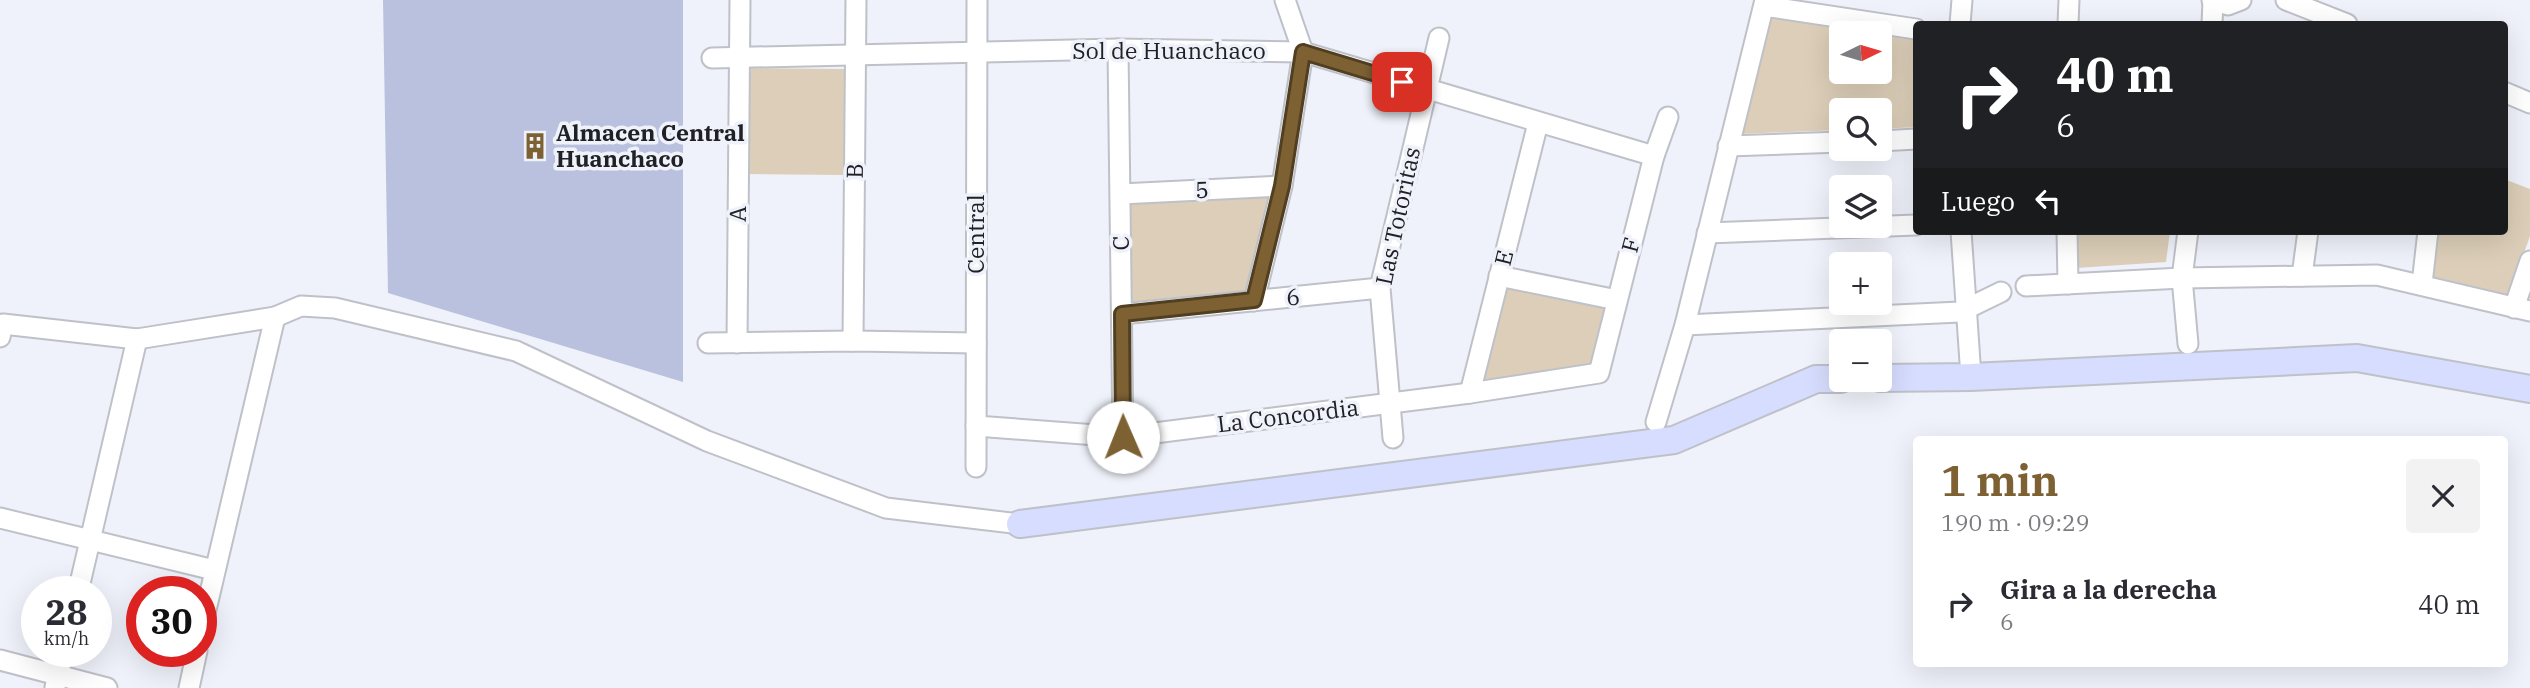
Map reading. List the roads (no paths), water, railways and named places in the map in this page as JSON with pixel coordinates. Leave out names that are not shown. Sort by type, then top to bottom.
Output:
[{"type":"street","name":"A","points":[[737,343],[740,0]]},
{"type":"street","name":"B","points":[[853,341],[856,0]]},
{"type":"street","name":"Central","points":[[976,467],[977,0]]},
{"type":"street","points":[[1254,300],[1282,186],[1303,52],[1285,0]]},
{"type":"street","points":[[1960,21],[1962,0]]},
{"type":"street","points":[[2068,21],[2069,0]]},
{"type":"street","points":[[2212,21],[2212,0],[2228,5],[2241,0]]},
{"type":"street","points":[[2286,0],[2333,21]]},
{"type":"street","points":[[1656,422],[1685,326],[1764,3],[1913,28]]},
{"type":"street","name":"Las Totoritas","points":[[1393,438],[1380,288],[1439,38]]},
{"type":"street","name":"Sol de Huanchaco","points":[[712,58],[1118,49],[1303,52],[1654,156]]},
{"type":"street","name":"C","points":[[1118,49],[1123,437]]},
{"type":"street","points":[[2508,94],[2530,103]]},
{"type":"street","name":"F","points":[[1599,373],[1654,156],[1668,117]]},
{"type":"street","name":"E","points":[[1470,393],[1538,123]]},
{"type":"street","points":[[1892,140],[1913,139]]},
{"type":"street","points":[[1728,146],[1829,142]]},
{"type":"street","name":"5","points":[[1121,194],[1282,186]]},
{"type":"street","points":[[1707,233],[1913,225]]},
{"type":"street","points":[[1961,235],[1971,377]]},
{"type":"street","points":[[2067,235],[2068,284]]},
{"type":"street","points":[[2187,235],[2182,278],[2188,344]]},
{"type":"street","points":[[2302,276],[2307,235]]},
{"type":"street","points":[[2422,284],[2428,235]]},
{"type":"street","points":[[2026,286],[2182,278],[2377,275],[2522,309],[2530,261]]},
{"type":"street","points":[[1499,276],[1617,300]]},
{"type":"street","name":"6","points":[[1122,314],[1380,288]]},
{"type":"street","points":[[1685,326],[1960,312],[2001,292]]},
{"type":"street","points":[[0,337],[3,324],[137,339],[275,317],[302,306],[335,309],[516,351],[707,441],[886,508],[1020,524],[1674,440],[1816,379],[1829,379]]},
{"type":"street","points":[[214,576],[275,317]]},
{"type":"street","points":[[82,576],[137,339]]},
{"type":"street","points":[[708,343],[976,343]]},
{"type":"street","points":[[1892,378],[1971,377],[2357,358],[2530,389]]},
{"type":"street","name":"La Concordia","points":[[976,426],[1123,437],[1470,393],[1599,373]]},
{"type":"street","points":[[0,518],[215,570]]},
{"type":"street","points":[[0,660],[56,682],[107,688]]},
{"type":"street","points":[[189,688],[194,667]]},
{"type":"place","name":"Almacen Central Huanchaco","points":[[535,146]]}]
